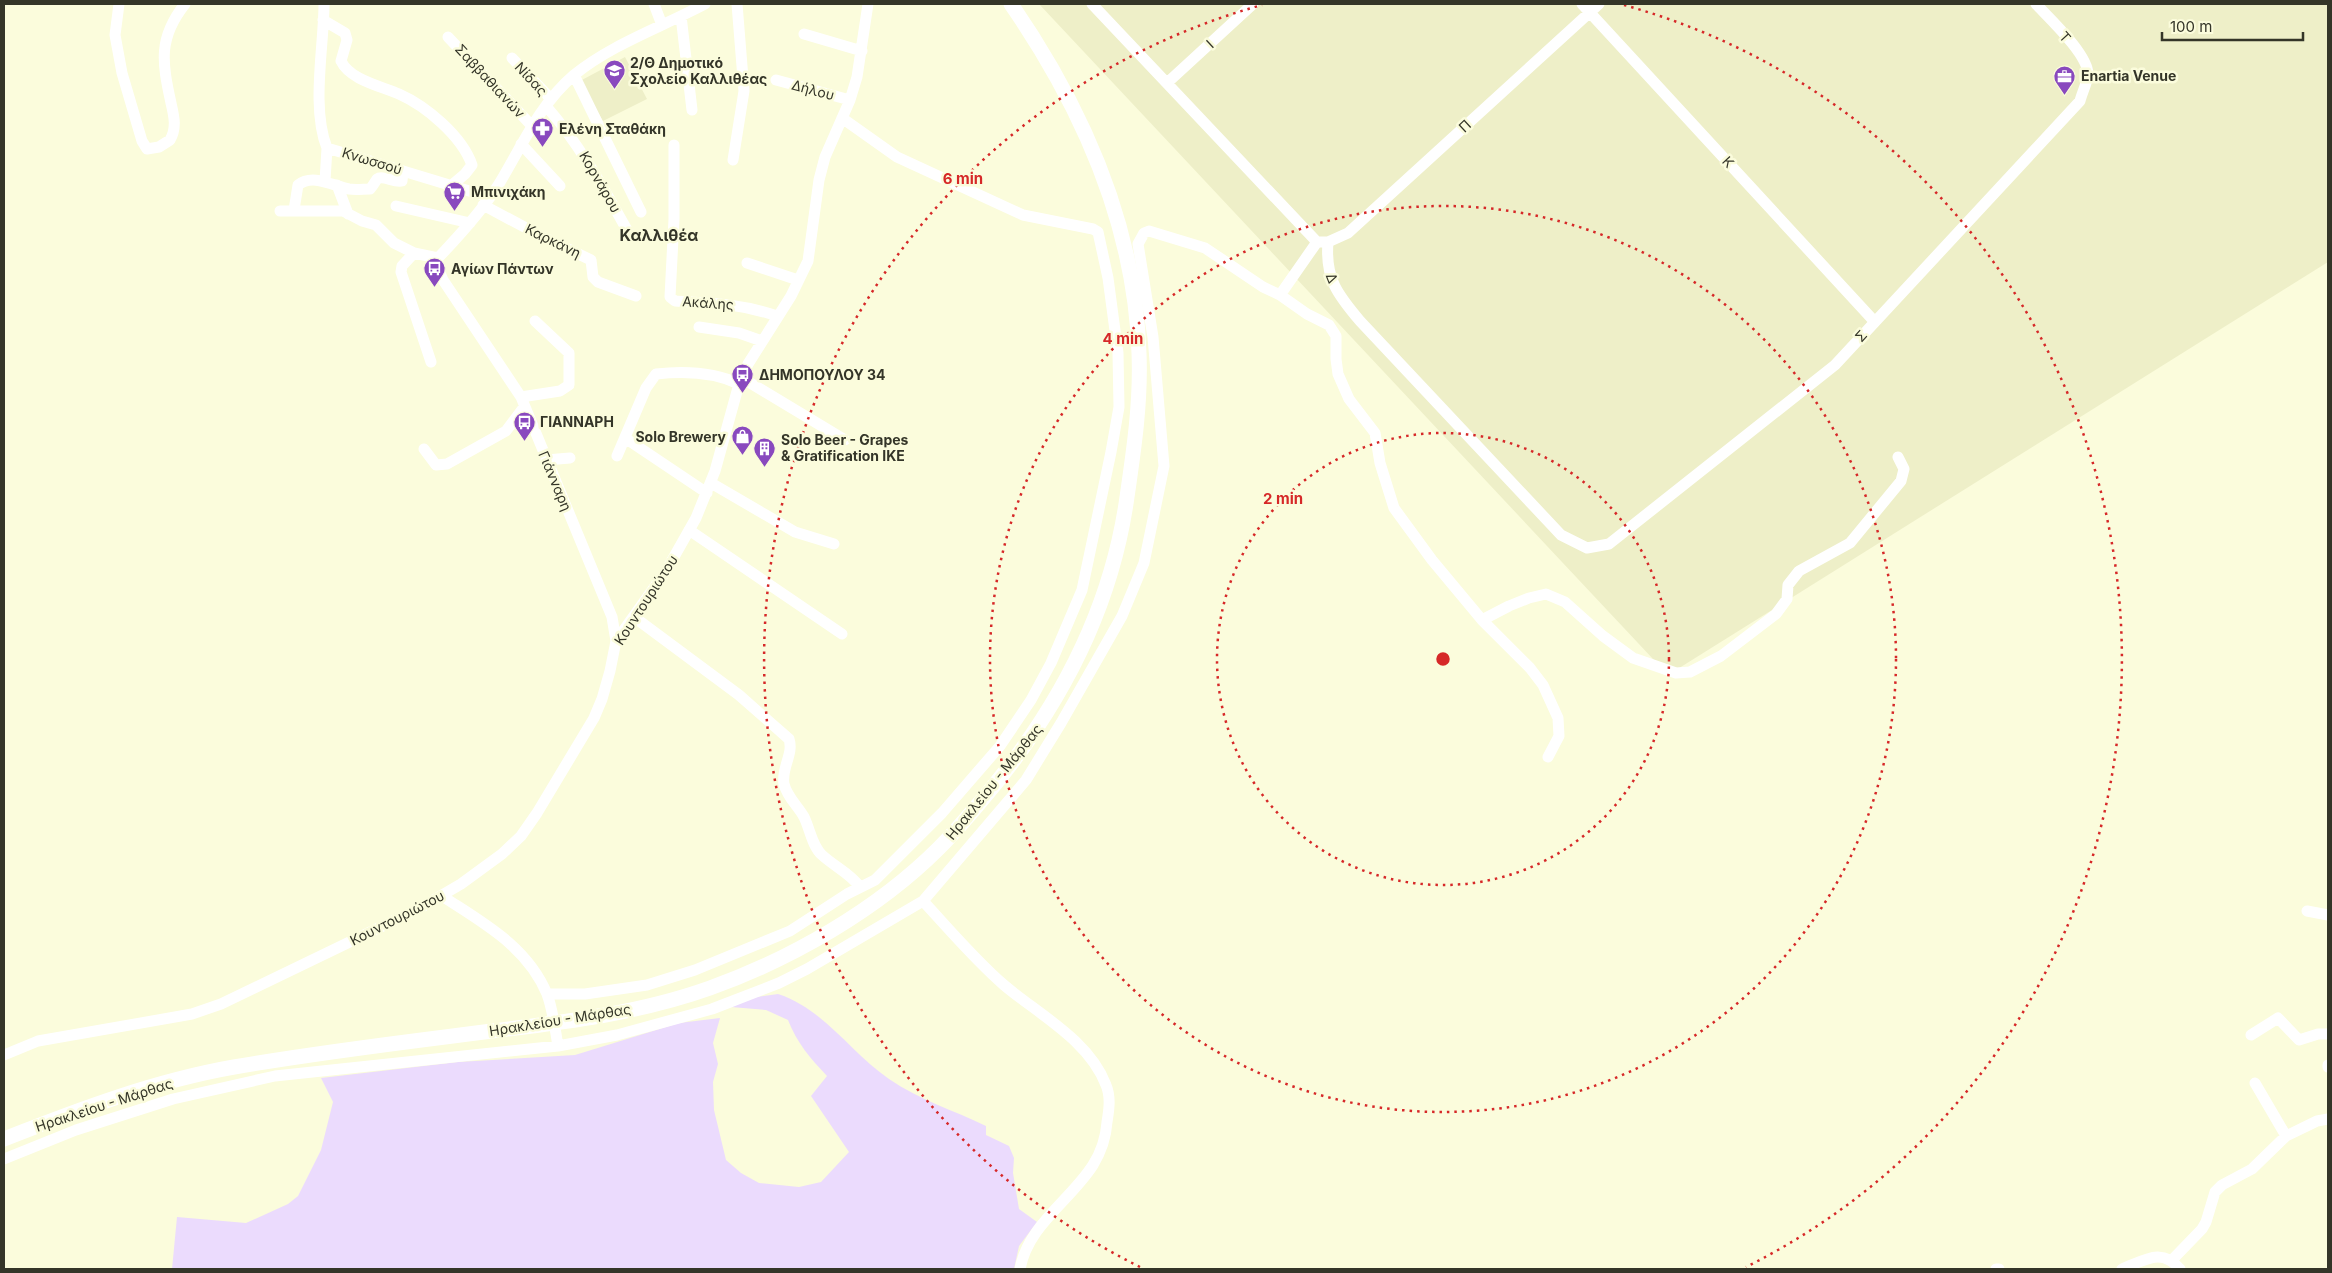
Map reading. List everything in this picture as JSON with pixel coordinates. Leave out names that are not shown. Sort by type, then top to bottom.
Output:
[{"type":"main road","name":"Ηρακλείου - Μάρθας","points":[[4,1139],[72,1112],[147,1088],[228,1068],[354,1048],[571,1022],[639,1008],[705,990],[753,972],[809,943],[851,918],[898,884],[937,850],[974,810],[1014,761],[1050,711],[1072,673],[1093,625],[1124,519],[1136,437],[1139,355],[1134,296],[1120,230],[1102,174],[1084,128],[1038,43],[1011,4]]},
{"type":"street","points":[[119,4],[115,35],[122,74],[142,141],[147,149],[152,149],[170,140],[174,132],[175,121],[166,77],[165,41],[171,24],[185,4]]},
{"type":"street","points":[[654,4],[662,25]]},
{"type":"street","points":[[280,211],[343,211],[376,225],[394,243],[414,253],[438,258],[470,223],[498,185],[521,144],[548,103],[574,75],[601,57],[705,4]]},
{"type":"street","points":[[733,160],[744,91],[737,4]]},
{"type":"street","name":"Κουντουριώτου","points":[[4,1055],[38,1041],[192,1014],[221,1004],[442,896],[502,854],[521,836],[537,813],[594,718],[610,671],[616,641],[666,571],[689,530],[709,488],[721,454],[740,381],[808,260],[819,180],[825,157],[850,100],[862,50],[868,4]]},
{"type":"street","points":[[1092,4],[1322,242],[1280,295]]},
{"type":"street","name":"Ι","points":[[1167,83],[1253,4]]},
{"type":"street","name":"Π","points":[[1322,242],[1348,233],[1586,8],[1599,4]]},
{"type":"street","name":"Τ","points":[[2036,4],[2078,51],[2088,74]]},
{"type":"street","name":"Κ","points":[[1586,8],[1874,321]]},
{"type":"street","points":[[324,12],[345,33],[347,40],[340,61],[348,72],[402,95],[424,108],[440,121],[456,140],[472,165],[452,185]]},
{"type":"street","name":"Κνωσσού","points":[[324,12],[320,72],[321,118],[322,135],[327,148],[452,185],[486,201]]},
{"type":"street","points":[[681,16],[692,110]]},
{"type":"street","points":[[804,34],[862,50]]},
{"type":"street","name":"Σαββαθιανών","points":[[448,37],[532,126]]},
{"type":"street","name":"Νίδας","points":[[512,58],[548,103]]},
{"type":"street","name":"Σ","points":[[1587,548],[1609,544],[1834,365],[2080,101],[2088,74]]},
{"type":"street","points":[[574,75],[641,212]]},
{"type":"street","name":"Δήλου","points":[[776,80],[850,100]]},
{"type":"street","name":"Κορνάρου","points":[[548,103],[588,160],[631,237]]},
{"type":"street","points":[[547,994],[585,994],[637,987],[696,970],[790,931],[860,887],[876,880],[942,813],[1000,746],[1032,700],[1051,663],[1082,590],[1119,407],[1118,353],[1108,278],[1098,232],[1093,229],[1023,215],[897,158],[842,118]]},
{"type":"street","points":[[521,144],[560,186]]},
{"type":"street","name":"Ακάλης","points":[[674,145],[674,219],[670,297],[675,301],[724,303],[754,308],[777,316]]},
{"type":"street","points":[[325,181],[327,148]]},
{"type":"street","points":[[294,210],[298,185],[303,181],[325,181],[349,189],[370,189],[377,180],[382,178],[397,182],[402,181],[403,171]]},
{"type":"street","points":[[336,185],[348,214]]},
{"type":"street","name":"Καρκάνη","points":[[486,201],[543,237],[591,260],[592,277],[598,282],[636,296]]},
{"type":"street","points":[[396,206],[470,223]]},
{"type":"street","points":[[4,1159],[76,1130],[173,1099],[275,1076],[558,1046],[617,1034],[712,1009],[753,994],[807,969],[923,901],[1026,780],[1122,616],[1144,563],[1164,466],[1153,337],[1138,244],[1144,233],[1149,231],[1205,248],[1307,314],[1324,321],[1333,330],[1336,336],[1338,374],[1349,399],[1374,433],[1380,463],[1394,508],[1432,560],[1482,620],[1530,668],[1543,685],[1558,718],[1559,736],[1548,757]]},
{"type":"street","name":"Δ","points":[[1322,242],[1332,281],[1344,303],[1561,535],[1587,548]]},
{"type":"street","points":[[414,253],[404,263],[401,272],[431,362]]},
{"type":"street","name":"Γιάνναρη","points":[[438,258],[438,268],[443,280],[522,402],[612,617],[616,641]]},
{"type":"street","points":[[747,263],[798,280]]},
{"type":"street","points":[[424,449],[436,465],[447,464],[506,431],[522,402],[560,391],[568,385],[569,353],[534,321]]},
{"type":"street","points":[[698,327],[740,333],[762,341]]},
{"type":"street","points":[[617,456],[646,388],[656,374],[713,374],[740,381],[845,440]]},
{"type":"street","points":[[625,438],[709,488],[796,532],[834,544]]},
{"type":"street","points":[[1482,620],[1522,600],[1546,594],[1565,602],[1603,636],[1633,658],[1676,672],[1690,672],[1721,656],[1776,614],[1787,599],[1788,585],[1799,571],[1850,544],[1902,481],[1904,470],[1898,457]]},
{"type":"street","points":[[546,460],[570,458]]},
{"type":"street","points":[[689,530],[842,634]]},
{"type":"street","points":[[634,616],[739,694],[790,739],[792,747],[784,777],[789,794],[803,816],[820,853],[852,876],[860,887]]},
{"type":"street","points":[[442,896],[502,936],[521,952],[535,970],[547,994],[558,1046]]},
{"type":"street","points":[[923,901],[1003,984],[1040,1010],[1093,1061],[1106,1085],[1108,1111],[1102,1146],[1093,1165],[1033,1236],[1020,1269]]},
{"type":"street","points":[[2307,911],[2328,915]]},
{"type":"street","points":[[2250,1035],[2278,1018],[2299,1040],[2318,1034],[2328,1034]]},
{"type":"street","points":[[2255,1083],[2286,1136]]},
{"type":"street","points":[[2172,1260],[2195,1238],[2206,1222],[2215,1192],[2222,1185],[2252,1169],[2286,1136],[2317,1121],[2328,1119]]},
{"type":"street","points":[[2122,1269],[2162,1256],[2172,1260],[2180,1269]]},
{"type":"shaded area","points":[[1039,4],[2328,4],[2328,262],[1668,675]]},
{"type":"shaded area","name":"2/Θ Δημοτικό Σχολείο Καλλιθέας","points":[[625,57],[647,99],[603,121],[580,81]]},
{"type":"shaded area","points":[[778,994],[794,1001],[823,1020],[889,1079],[925,1099],[986,1126],[986,1135],[1009,1146],[1014,1158],[1013,1173],[1019,1209],[1037,1222],[1019,1246],[1014,1269],[172,1269],[177,1217],[246,1223],[288,1204],[298,1196],[321,1150],[333,1102],[321,1078],[458,1062],[575,1055],[679,1023],[720,1018],[713,1043],[718,1064],[713,1082],[714,1110],[726,1160],[741,1173],[759,1183],[799,1187],[821,1182],[849,1152],[811,1096],[827,1076],[804,1050],[788,1020],[766,1010],[731,1007],[756,997]]},
{"type":"place","name":"2/Θ Δημοτικό Σχολείο Καλλιθέας","points":[[614,90]]},
{"type":"place","name":"Enartia Venue","points":[[2065,95]]},
{"type":"place","name":"Ελένη Σταθάκη","points":[[543,148]]},
{"type":"place","name":"Μπινιχάκη","points":[[455,211]]},
{"type":"place","name":"Αγίων Πάντων","points":[[435,288]]},
{"type":"place","name":"ΔΗΜΟΠΟΥΛΟΥ 34","points":[[743,394]]},
{"type":"place","name":"ΓΙΑΝΝΑΡΗ","points":[[524,441]]},
{"type":"place","name":"Solo Brewery","points":[[742,456]]},
{"type":"place","name":"Solo Beer - Grapes & Gratification IKE","points":[[765,467]]},
{"type":"district","name":"Καλλιθέα","points":[[659,235]]}]
